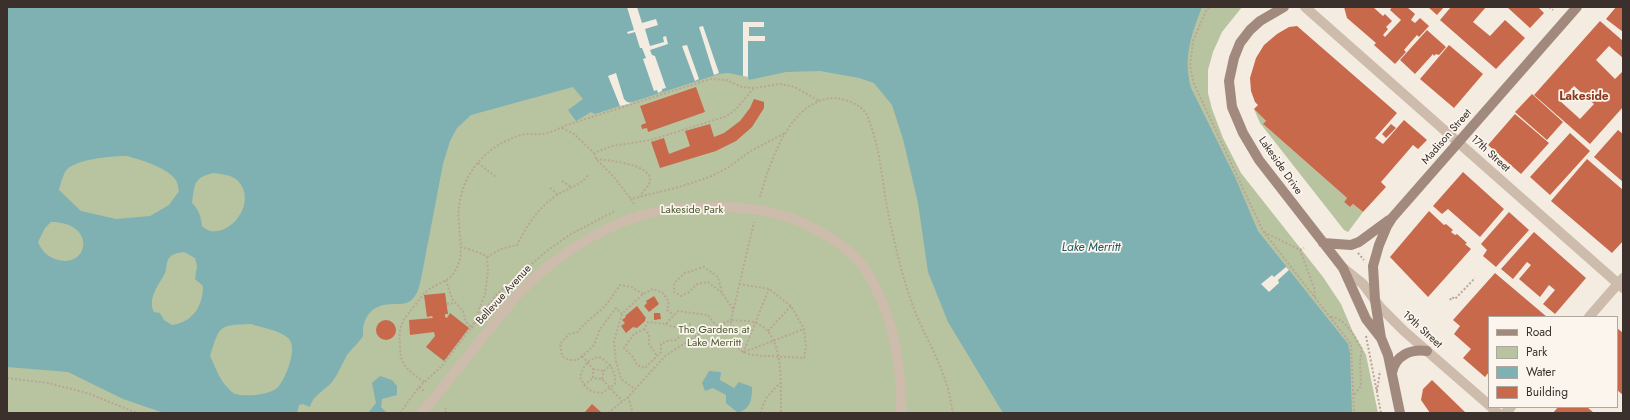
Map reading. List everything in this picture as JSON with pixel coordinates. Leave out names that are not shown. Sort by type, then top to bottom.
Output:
[{"type":"street","name":"Lakeside Drive","points":[[1284,7],[1260,20],[1240,43],[1229,81],[1230,94],[1237,120],[1259,160],[1322,243],[1343,268],[1366,319],[1381,338]]},
{"type":"street","name":"17th Street","points":[[1305,7],[1621,283]]},
{"type":"street","name":"Madison Street","points":[[1375,300],[1373,266],[1378,245],[1392,218],[1577,7]]},
{"type":"street","name":"Bellevue Avenue","points":[[422,413],[516,296],[532,279],[575,247],[604,230],[625,220],[644,214],[672,210],[729,207],[757,209],[804,222],[844,247],[862,266],[878,294],[888,316],[898,361],[901,413]]},
{"type":"street","points":[[1322,243],[1351,245],[1359,242],[1392,218]]},
{"type":"street","name":"19th Street","points":[[1343,268],[1363,284],[1375,300],[1396,322],[1488,404]]},
{"type":"street","points":[[1590,316],[1621,283]]},
{"type":"street","name":"Lakeside Drive","points":[[1375,300],[1381,338],[1392,373],[1400,413]]},
{"type":"street","points":[[1392,373],[1393,367],[1404,355],[1415,350],[1427,351]]},
{"type":"path","points":[[1209,7],[1193,41],[1190,66],[1194,84],[1263,231],[1351,344],[1354,413]]},
{"type":"path","points":[[1549,7],[1553,10]]},
{"type":"path","points":[[424,382],[404,364],[400,353],[399,329],[401,323],[421,297],[427,291],[453,274],[459,262],[462,247],[458,216],[464,182],[478,163],[489,152],[505,141],[526,134],[542,134],[552,132],[562,127],[710,80],[726,80],[742,87],[754,88],[780,84],[795,87],[819,101]]},
{"type":"path","points":[[594,153],[612,146],[651,140],[727,116],[736,109],[754,88]]},
{"type":"path","points":[[760,197],[770,163],[786,133],[803,111],[819,101],[829,98],[841,98],[856,104],[866,112],[874,133],[894,243],[906,285],[916,314],[948,387],[953,413]]},
{"type":"path","points":[[562,127],[588,145],[594,153],[596,159],[613,176],[634,204]]},
{"type":"path","points":[[631,199],[679,187],[712,176],[729,167],[749,152],[786,133]]},
{"type":"path","points":[[596,159],[633,165],[649,175],[650,179],[648,185],[639,197]]},
{"type":"path","points":[[478,163],[496,177]]},
{"type":"path","points":[[487,258],[501,249],[517,245],[535,215],[558,195],[581,183],[588,175]]},
{"type":"path","points":[[562,181],[571,188]]},
{"type":"path","points":[[550,188],[558,195]]},
{"type":"path","points":[[739,284],[769,289],[791,306],[804,329],[806,346],[804,358],[752,356],[743,353],[736,345],[731,334],[733,309],[739,284],[754,222]]},
{"type":"path","points":[[1263,231],[1300,250],[1314,288],[1315,298]]},
{"type":"path","points":[[446,280],[455,303],[463,311],[466,322],[472,328],[485,294],[488,271],[487,258],[482,254],[462,247]]},
{"type":"path","points":[[1300,250],[1304,248]]},
{"type":"path","points":[[1354,249],[1366,262]]},
{"type":"path","points":[[722,293],[718,277],[704,267],[685,273],[674,283],[674,292],[681,296],[688,293],[697,284],[708,282],[722,293],[733,309]]},
{"type":"path","points":[[1450,300],[1452,297],[1455,299],[1475,278]]},
{"type":"path","points":[[622,314],[616,308],[600,329],[594,345],[577,360],[569,360],[562,356],[560,344],[569,334],[578,332],[584,323],[609,301],[620,285],[631,287],[643,294]]},
{"type":"path","points":[[635,388],[621,379],[616,361],[614,341],[622,314],[643,294],[653,289],[663,293],[669,302],[667,310],[674,315]]},
{"type":"path","points":[[743,353],[769,289]]},
{"type":"path","points":[[447,304],[455,303]]},
{"type":"path","points":[[768,331],[791,306]]},
{"type":"path","points":[[666,324],[678,311],[708,315],[716,326]]},
{"type":"path","points":[[1331,317],[1340,319],[1362,349],[1360,362],[1361,386],[1354,395]]},
{"type":"path","points":[[608,413],[628,397],[666,356],[699,334],[731,320],[755,323],[768,331],[774,340],[779,357],[781,413]]},
{"type":"path","points":[[648,322],[666,324],[673,327],[690,324],[691,328],[684,332],[676,340],[667,341],[661,344],[661,352],[645,368],[637,365],[633,357],[624,348],[634,334],[644,329],[648,322]]},
{"type":"path","points":[[644,329],[649,334],[649,344],[657,356]]},
{"type":"path","points":[[743,353],[804,329]]},
{"type":"path","points":[[1367,348],[1381,413]]},
{"type":"path","points":[[582,356],[593,369],[604,371]]},
{"type":"path","points":[[599,357],[611,365],[616,377],[615,384],[602,394],[592,392],[585,388],[580,377],[583,366],[587,362],[599,357]]},
{"type":"path","points":[[602,380],[604,371],[611,365]]},
{"type":"path","points":[[1377,392],[1380,367]]},
{"type":"path","points":[[593,369],[593,378]]},
{"type":"path","points":[[7,378],[48,383],[90,394],[137,413]]},
{"type":"path","points":[[400,413],[419,387],[429,378]]},
{"type":"path","points":[[584,385],[593,378]]},
{"type":"path","points":[[593,378],[602,380],[622,401]]},
{"type":"path","points":[[760,413],[766,398],[780,382]]},
{"type":"path","points":[[419,387],[425,392]]},
{"type":"path","points":[[628,397],[633,413]]},
{"type":"path","points":[[446,408],[446,413]]},
{"type":"green space","name":"Lake Merritt","points":[[7,7],[1242,7],[1222,32],[1213,52],[1208,70],[1208,93],[1212,109],[1223,138],[1241,173],[1323,277],[1341,304],[1352,330],[1366,355],[1378,413],[7,413]]},
{"type":"green space","points":[[1254,109],[1266,121],[1264,125],[1347,198],[1344,202],[1350,207],[1353,204],[1363,212],[1348,232],[1344,230],[1260,123]]},
{"type":"water","name":"Lake Merritt","points":[[7,7],[1202,7],[1189,47],[1188,67],[1191,88],[1235,177],[1258,231],[1348,344],[1350,353],[1352,413],[1003,413],[948,322],[928,272],[918,203],[903,139],[892,105],[874,83],[859,78],[820,71],[786,72],[749,80],[748,77],[728,73],[719,74],[595,114],[591,112],[576,121],[568,110],[583,99],[573,87],[471,115],[457,128],[450,141],[443,164],[418,291],[408,302],[382,306],[374,309],[368,315],[363,327],[363,336],[347,355],[332,382],[316,396],[310,407],[303,404],[299,405],[297,413],[164,413],[123,399],[68,372],[7,367]],"holes":[[[127,156],[160,168],[175,179],[179,191],[169,205],[150,216],[116,219],[81,211],[59,190],[61,181],[65,172],[76,164],[103,158]],[[213,173],[231,176],[239,182],[244,190],[245,199],[240,216],[234,223],[219,231],[210,231],[202,226],[199,213],[192,203],[196,183],[206,175]],[[51,222],[66,224],[76,229],[82,237],[83,245],[81,253],[75,258],[67,261],[55,259],[49,256],[38,242],[45,228]],[[184,252],[195,258],[197,266],[195,279],[203,286],[203,293],[199,306],[191,317],[172,325],[164,320],[160,313],[154,312],[152,302],[155,292],[165,273],[168,260],[172,255]],[[251,324],[284,335],[291,342],[292,349],[290,364],[284,378],[277,388],[263,394],[239,395],[233,393],[225,385],[210,356],[218,333],[222,329],[232,325]]]},
{"type":"water","points":[[709,371],[721,372],[720,380],[734,388],[739,382],[752,387],[751,400],[746,409],[738,413],[726,403],[726,395],[713,388],[705,391],[702,383]]},
{"type":"water","points":[[380,376],[392,380],[397,386],[397,395],[382,399],[381,407],[387,413],[368,413],[376,403],[372,383]]},
{"type":"pier","points":[[627,7],[637,7],[642,23],[656,19],[658,25],[645,29],[650,46],[664,42],[663,37],[666,36],[668,44],[650,50],[652,55],[655,56],[666,88],[662,89],[662,91],[658,93],[657,90],[654,91],[643,59],[646,58],[642,48],[640,48],[635,32],[628,34],[627,32],[634,30]]},
{"type":"pier","points":[[743,22],[764,22],[764,27],[749,27],[749,36],[765,36],[765,41],[748,41],[748,77],[743,76]]},
{"type":"pier","points":[[703,26],[719,73],[714,75],[699,27]]},
{"type":"pier","points":[[687,45],[699,79],[695,81],[682,46]]},
{"type":"pier","points":[[616,73],[624,99],[627,102],[632,103],[620,106],[608,76]]},
{"type":"pier","points":[[1286,267],[1289,270],[1278,280],[1279,283],[1269,292],[1261,284],[1272,275],[1274,277]]},
{"type":"building","points":[[1344,7],[1373,7],[1383,16],[1385,14],[1392,21],[1386,27],[1388,29],[1383,35],[1385,37],[1401,20],[1390,10],[1392,7],[1407,7],[1415,14],[1411,20],[1415,23],[1420,18],[1429,26],[1419,37],[1417,35],[1404,50],[1406,52],[1395,64],[1374,45],[1376,43],[1347,18]]},
{"type":"building","points":[[1428,7],[1444,7],[1437,15]]},
{"type":"building","points":[[1451,7],[1486,7],[1473,22],[1490,36],[1505,20],[1525,38],[1496,69],[1440,20]]},
{"type":"building","points":[[1507,7],[1538,7],[1544,13],[1530,28]]},
{"type":"building","points":[[1616,7],[1623,7],[1623,32],[1606,19]]},
{"type":"building","points":[[1600,21],[1623,41],[1623,58],[1609,46],[1596,60],[1615,79],[1623,71],[1623,107],[1590,144],[1534,95]],"holes":[[[1574,86],[1594,104],[1580,119],[1560,101]]]},
{"type":"building","points":[[1297,26],[1397,113],[1375,138],[1383,144],[1404,120],[1427,140],[1418,149],[1413,145],[1381,182],[1386,187],[1363,212],[1353,204],[1350,207],[1344,202],[1347,198],[1263,124],[1266,121],[1254,109],[1258,105],[1255,102],[1251,91],[1250,78],[1256,58],[1264,45],[1277,34],[1289,27]]},
{"type":"building","points":[[1427,30],[1446,47],[1439,55],[1436,54],[1434,56],[1433,54],[1415,74],[1400,60]]},
{"type":"building","points":[[1449,45],[1483,74],[1454,108],[1420,79]]},
{"type":"building","points":[[696,87],[705,112],[648,132],[647,128],[642,129],[641,125],[646,123],[640,106]]},
{"type":"building","points":[[1532,94],[1563,122],[1547,140],[1515,112]]},
{"type":"building","points":[[754,99],[764,102],[764,108],[752,127],[736,141],[716,151],[660,168],[651,142],[664,138],[669,154],[690,146],[685,131],[710,124],[714,137],[724,133],[740,121],[750,108]]},
{"type":"building","points":[[1515,114],[1549,143],[1521,174],[1488,145]]},
{"type":"building","points":[[1391,124],[1396,128],[1386,138],[1382,134]]},
{"type":"building","points":[[1618,130],[1623,134],[1623,182],[1594,157]]},
{"type":"building","points":[[1570,133],[1590,151],[1550,195],[1530,177]]},
{"type":"building","points":[[1587,159],[1623,190],[1623,241],[1612,253],[1551,201]]},
{"type":"building","points":[[1463,172],[1504,209],[1480,237],[1448,209],[1442,214],[1433,206]]},
{"type":"building","points":[[1429,211],[1444,225],[1446,224],[1453,230],[1451,232],[1455,235],[1457,234],[1471,249],[1428,297],[1390,257]]},
{"type":"building","points":[[1509,212],[1529,230],[1496,267],[1483,256],[1487,250],[1481,244]]},
{"type":"building","points":[[1534,232],[1586,278],[1555,314],[1543,304],[1555,290],[1549,285],[1540,297],[1519,279],[1531,265],[1527,262],[1513,279],[1501,269]]},
{"type":"building","points":[[1495,273],[1546,316],[1488,316],[1488,373],[1485,377],[1463,358],[1471,349],[1454,334],[1460,326],[1453,320]]},
{"type":"building","points":[[445,293],[448,314],[445,314],[445,317],[447,318],[450,313],[469,328],[444,361],[426,347],[435,336],[434,332],[410,335],[409,320],[433,318],[432,316],[427,317],[424,295]]},
{"type":"building","points":[[654,296],[659,304],[649,312],[644,306],[647,303],[646,301]]},
{"type":"building","points":[[637,306],[646,318],[645,321],[637,328],[633,327],[626,333],[621,326],[625,323],[622,320]]},
{"type":"building","points":[[654,313],[660,313],[661,319],[654,320]]},
{"type":"building","points":[[386,320],[393,323],[396,330],[393,337],[386,340],[379,337],[376,330],[379,323]]},
{"type":"building","points":[[1618,329],[1623,333],[1623,395],[1618,391]]},
{"type":"building","points":[[1432,380],[1466,413],[1430,413],[1421,400],[1423,389]]},
{"type":"building","points":[[592,404],[601,412],[584,413]]},
{"type":"building","points":[[1557,408],[1588,408],[1594,413],[1553,413]]},
{"type":"district","name":"Lakeside","points":[[1584,97]]},
{"type":"park label","name":"Lakeside Park","points":[[692,210]]},
{"type":"park label","name":"The Gardens at Lake Merritt","points":[[714,336]]}]
